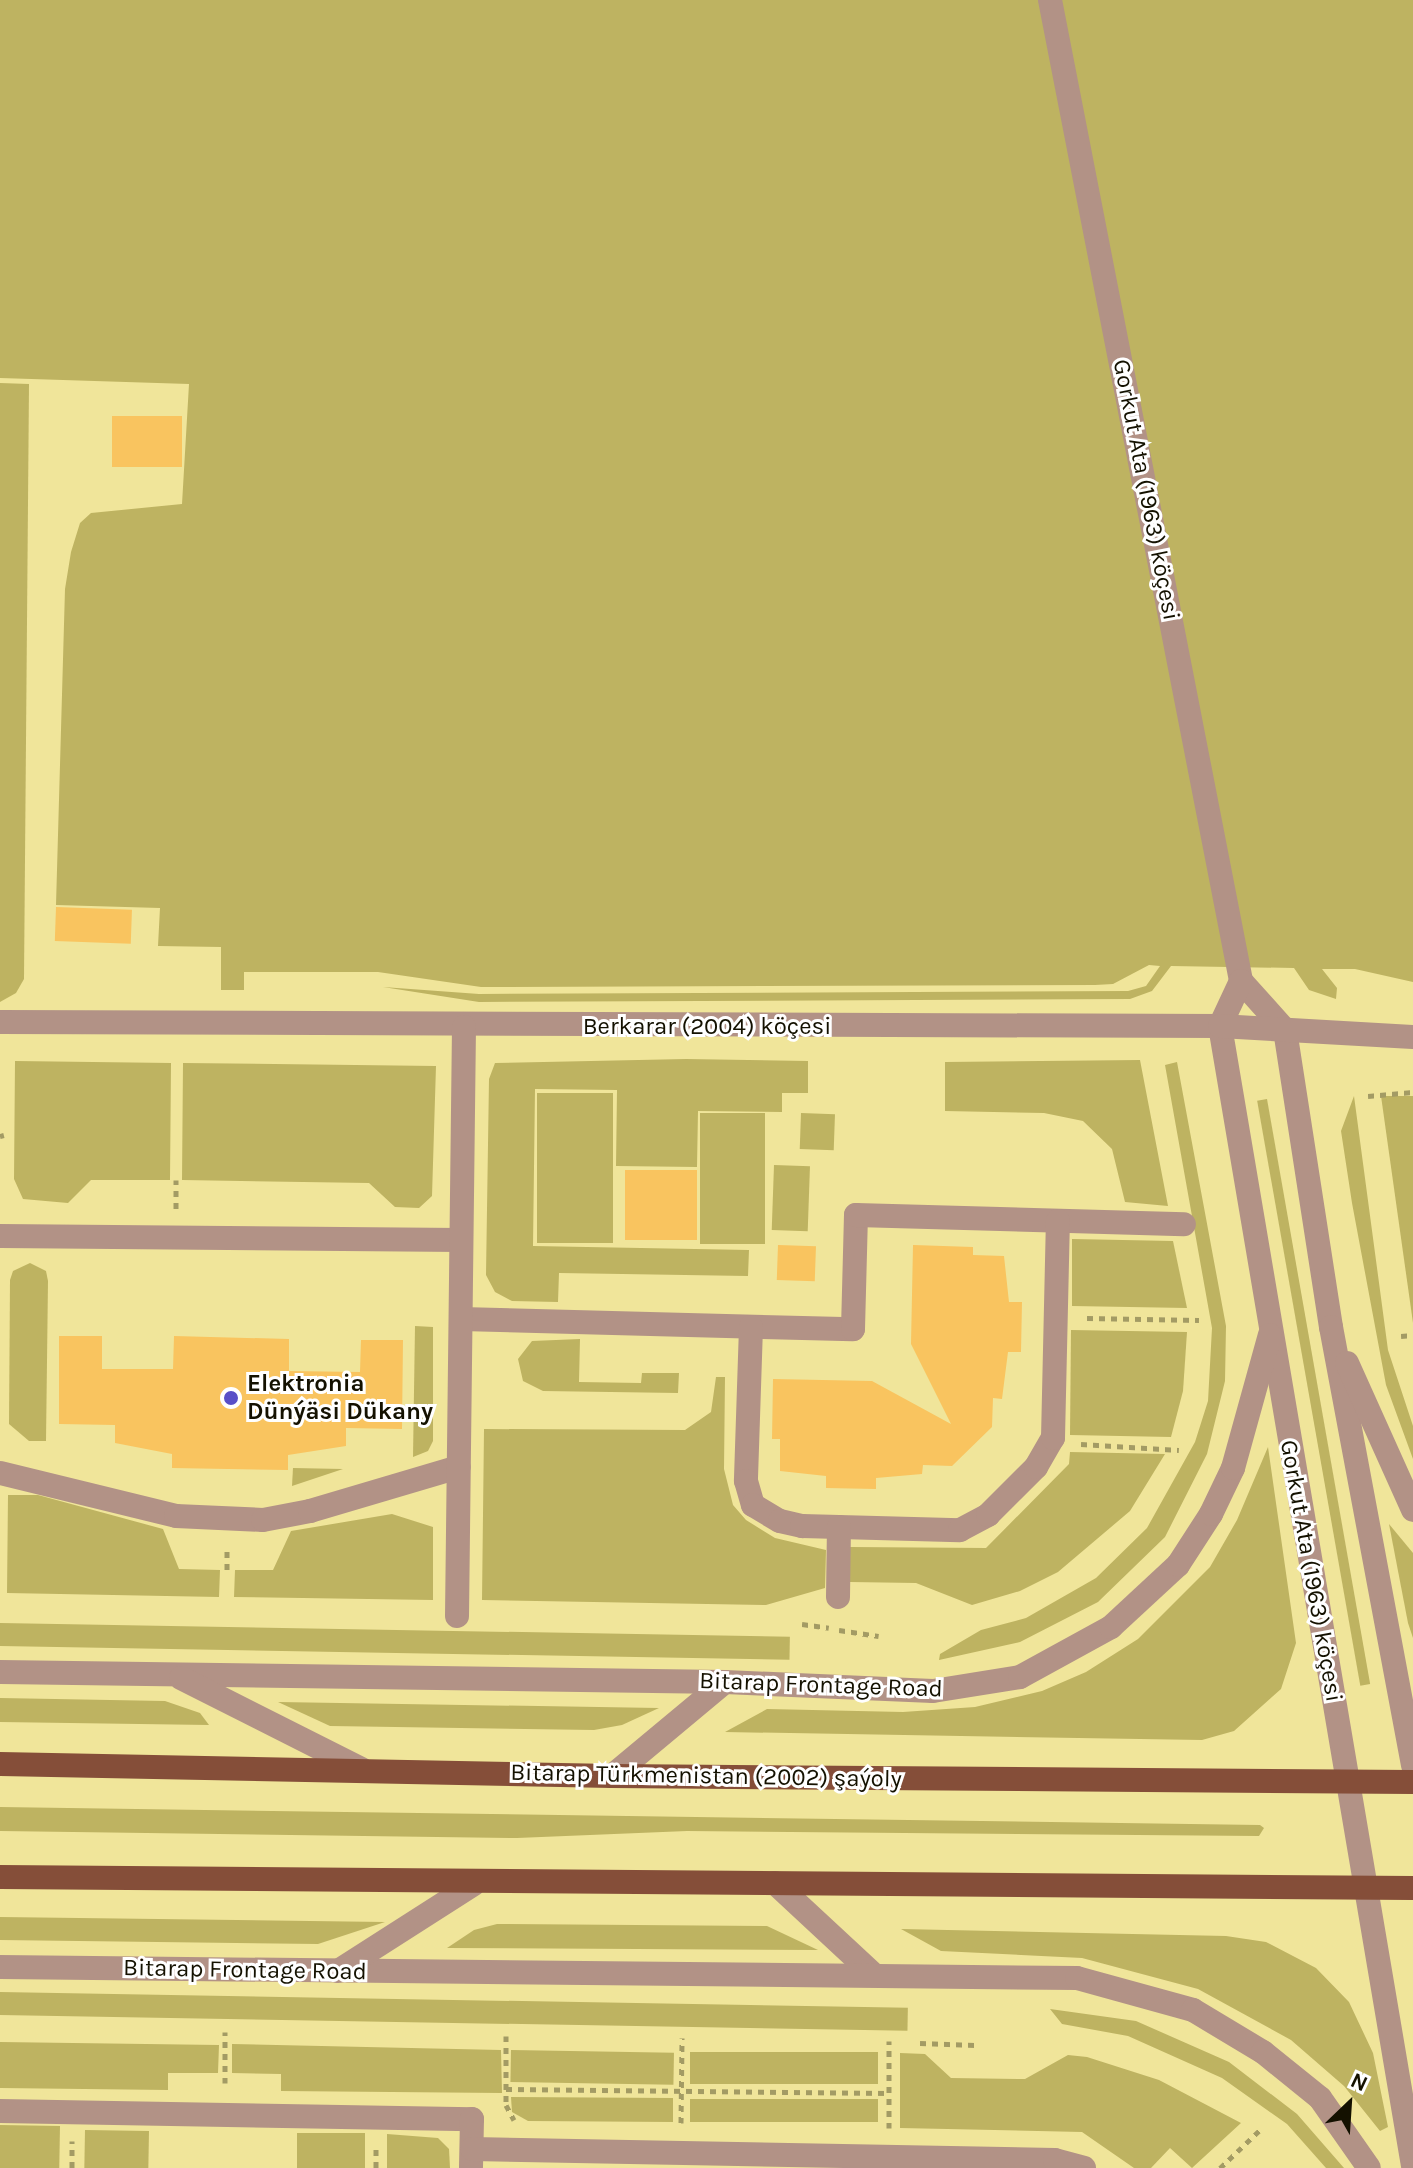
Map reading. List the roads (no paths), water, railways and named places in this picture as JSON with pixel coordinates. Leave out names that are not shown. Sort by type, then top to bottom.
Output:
[{"type":"main road","name":"Bitarap Türkmenistan (2002) şaýoly","points":[[0,1764],[612,1776],[1413,1782]]},
{"type":"main road","points":[[0,1877],[474,1884],[1413,1888]]},
{"type":"street","name":"Gorkut Ata (1963) köçesi","points":[[1050,0],[1241,981]]},
{"type":"street","points":[[1220,1026],[1241,981],[1285,1030],[1331,1327],[1413,1765]]},
{"type":"street","name":"Berkarar (2004) köçesi","points":[[0,1022],[464,1027],[1220,1026],[1413,1037]]},
{"type":"street","name":"Gorkut Ata (1963) köçesi","points":[[1220,1026],[1413,2166]]},
{"type":"street","points":[[457,1616],[464,1027]]},
{"type":"street","points":[[461,1319],[853,1329],[856,1215],[1184,1224]]},
{"type":"street","points":[[751,1327],[746,1481],[753,1505],[780,1521],[839,1527],[945,1532],[974,1525],[1036,1467],[1053,1438],[1058,1221]]},
{"type":"street","points":[[0,1236],[461,1240]]},
{"type":"street","points":[[1331,1327],[1413,1510]]},
{"type":"street","name":"Bitarap Frontage Road","points":[[0,1672],[964,1688],[1020,1677],[1090,1642],[1134,1611],[1198,1536],[1233,1468],[1270,1335]]},
{"type":"street","points":[[0,1473],[176,1516],[263,1520],[310,1511],[459,1467]]},
{"type":"street","points":[[838,1597],[839,1527]]},
{"type":"street","name":"Bitarap Frontage Road","points":[[174,1674],[361,1769]]},
{"type":"street","points":[[612,1776],[725,1682]]},
{"type":"street","points":[[775,1883],[874,1975]]},
{"type":"street","points":[[338,1971],[474,1884]]},
{"type":"street","name":"Bitarap Frontage Road","points":[[0,1967],[1077,1978],[1193,2010],[1293,2072],[1320,2098],[1369,2168]]},
{"type":"street","points":[[0,2111],[472,2119],[472,2158],[1055,2160],[1084,2168]]},
{"type":"place","name":"Elektronia Dünýäsi Dükany","points":[[231,1398]]}]
